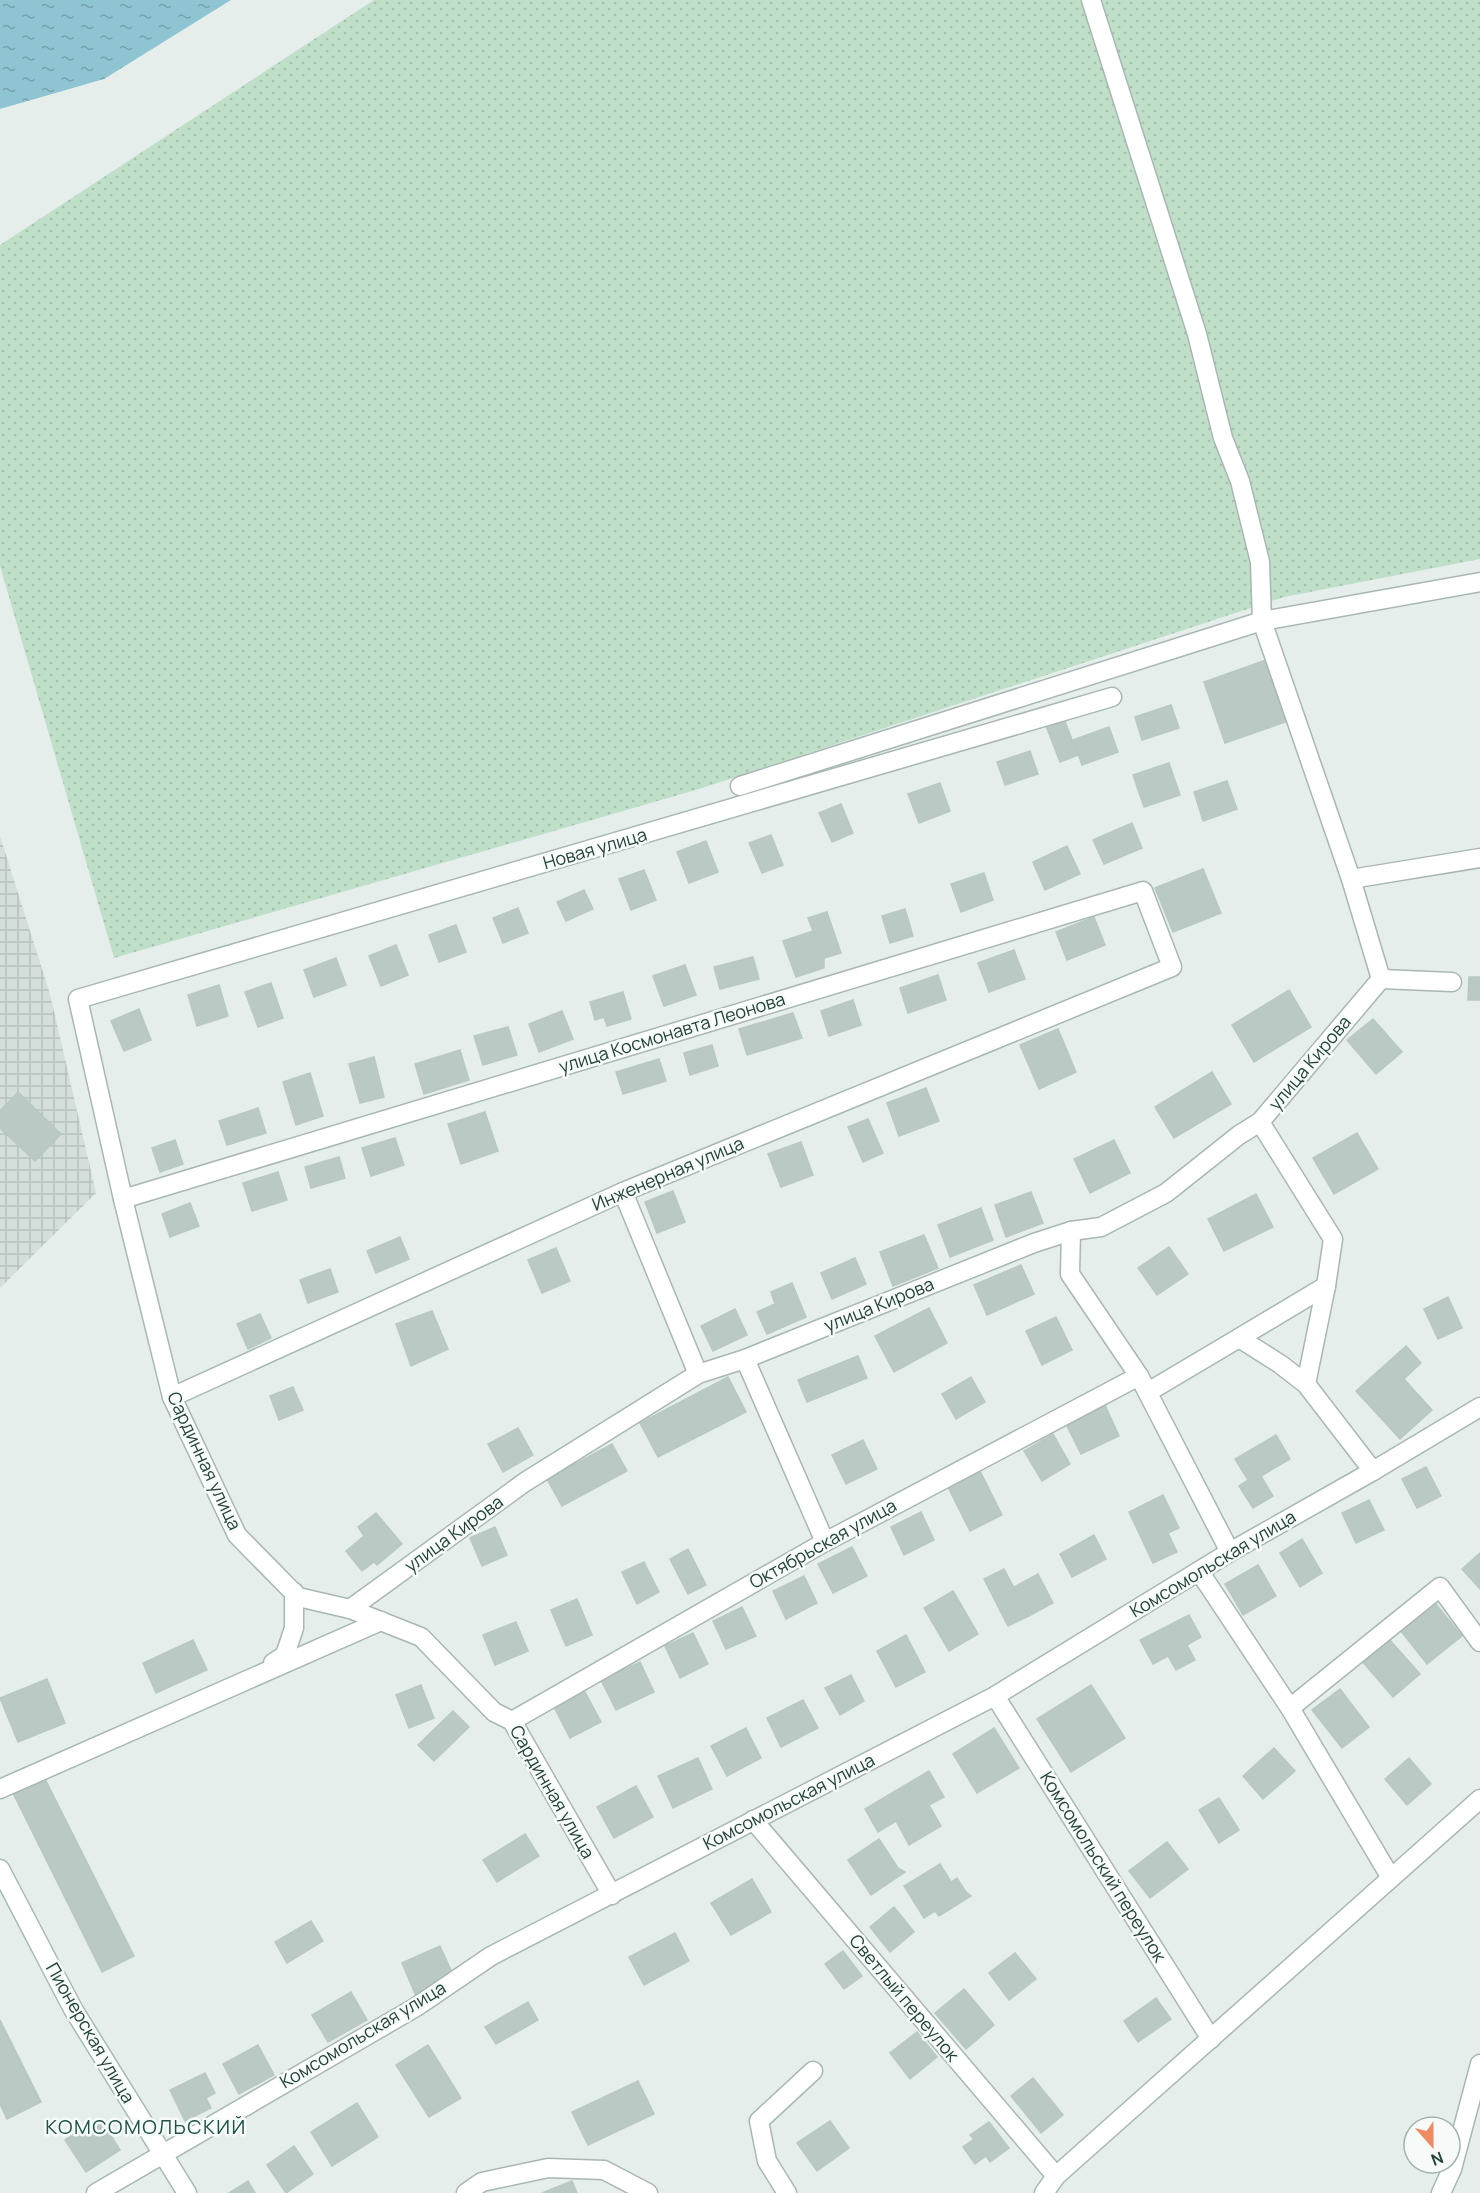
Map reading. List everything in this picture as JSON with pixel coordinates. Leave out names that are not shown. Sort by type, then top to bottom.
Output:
[{"type":"street","points":[[1091,0],[1197,334],[1223,438],[1240,481],[1260,562],[1262,621],[1351,879],[1381,979],[1452,982]]},
{"type":"street","points":[[740,786],[1262,621],[1480,582]]},
{"type":"street","name":"Новая улица","points":[[78,999],[1112,697]]},
{"type":"street","points":[[1351,879],[1480,858]]},
{"type":"street","name":"улица Космонавта Леонова","points":[[123,1199],[1143,891],[1172,967]]},
{"type":"street","name":"Инженерная улица","points":[[172,1397],[623,1192],[1172,967]]},
{"type":"street","name":"улица Кирова","points":[[350,1609],[525,1482],[698,1374],[745,1359],[1034,1243],[1071,1231],[1101,1227],[1166,1193],[1260,1122],[1381,979]]},
{"type":"street","name":"Сардинная улица","points":[[78,999],[123,1199],[172,1397],[237,1535],[298,1597],[350,1609],[421,1637],[494,1712],[512,1721],[612,1895]]},
{"type":"street","points":[[1260,1122],[1333,1239],[1306,1384]]},
{"type":"street","points":[[623,1192],[698,1374]]},
{"type":"street","points":[[1071,1231],[1070,1274],[1139,1376],[1230,1552]]},
{"type":"street","points":[[1148,1392],[1326,1286]]},
{"type":"street","points":[[1239,1338],[1306,1384],[1373,1471]]},
{"type":"street","points":[[745,1359],[825,1542]]},
{"type":"street","name":"Октябрьская улица","points":[[512,1721],[825,1542],[1139,1376]]},
{"type":"street","name":"Комсомольская улица","points":[[96,2193],[416,2007],[491,1956],[995,1696],[1230,1552],[1480,1407]]},
{"type":"street","points":[[1199,1571],[1290,1708],[1390,1878]]},
{"type":"street","points":[[1290,1708],[1440,1587],[1480,1642]]},
{"type":"street","points":[[254,1676],[285,1655],[294,1628],[294,1592]]},
{"type":"street","points":[[0,1789],[381,1621]]},
{"type":"street","name":"Комсомольский переулок","points":[[995,1696],[1211,2039]]},
{"type":"street","points":[[1044,2193],[1056,2176],[1480,1799]]},
{"type":"street","name":"Светлый переулок","points":[[753,1820],[1056,2176]]},
{"type":"street","name":"Пионерская улица","points":[[0,1869],[73,2009],[187,2193]]},
{"type":"street","points":[[1441,2193],[1452,2169],[1480,2064]]},
{"type":"street","points":[[787,2193],[767,2161],[759,2121],[813,2071]]},
{"type":"street","points":[[466,2193],[482,2182],[548,2168],[604,2170],[648,2193]]},
{"type":"shaded area","points":[[0,836],[50,994],[96,1193],[0,1288]]},
{"type":"green space","points":[[374,0],[1480,0],[1480,559],[1284,597],[699,789],[114,958],[0,566],[0,245]]},
{"type":"water","points":[[0,0],[231,0],[104,79],[0,109]]},
{"type":"building","points":[[1269,659],[1291,720],[1225,743],[1204,682]]},
{"type":"building","points":[[1171,705],[1179,728],[1142,740],[1135,717]]},
{"type":"building","points":[[1064,719],[1078,755],[1060,762],[1046,726]]},
{"type":"building","points":[[1109,727],[1118,752],[1082,765],[1073,740]]},
{"type":"building","points":[[1030,751],[1038,774],[1005,785],[997,762]]},
{"type":"building","points":[[1169,763],[1180,795],[1144,807],[1133,775]]},
{"type":"building","points":[[1227,781],[1237,809],[1203,821],[1194,792]]},
{"type":"building","points":[[940,783],[950,811],[919,823],[908,794]]},
{"type":"building","points":[[841,804],[853,833],[832,842],[819,813]]},
{"type":"building","points":[[1132,823],[1142,848],[1104,864],[1093,840]]},
{"type":"building","points":[[771,835],[783,865],[762,873],[749,843]]},
{"type":"building","points":[[706,841],[718,872],[689,883],[677,852]]},
{"type":"building","points":[[1067,846],[1080,874],[1045,890],[1033,862]]},
{"type":"building","points":[[1203,869],[1221,913],[1173,932],[1155,888]]},
{"type":"building","points":[[644,870],[656,900],[631,910],[619,879]]},
{"type":"building","points":[[984,873],[993,900],[961,912],[951,884]]},
{"type":"building","points":[[584,890],[593,909],[566,921],[557,902]]},
{"type":"building","points":[[518,908],[528,933],[503,943],[493,918]]},
{"type":"building","points":[[905,909],[913,936],[890,943],[882,916]]},
{"type":"building","points":[[827,912],[841,953],[824,958],[824,968],[796,977],[783,941],[813,931],[808,918]]},
{"type":"building","points":[[1094,917],[1105,945],[1067,960],[1056,932]]},
{"type":"building","points":[[456,925],[466,952],[439,962],[429,935]]},
{"type":"building","points":[[396,945],[408,975],[381,986],[369,956]]},
{"type":"building","points":[[1014,950],[1025,979],[989,992],[978,963]]},
{"type":"building","points":[[753,957],[759,979],[720,989],[714,967]]},
{"type":"building","points":[[336,958],[346,985],[314,997],[304,970]]},
{"type":"building","points":[[685,965],[696,995],[664,1006],[653,976]]},
{"type":"building","points":[[938,975],[946,1000],[908,1013],[900,988]]},
{"type":"building","points":[[1469,977],[1480,977],[1480,1000],[1468,1000]]},
{"type":"building","points":[[271,983],[283,1018],[258,1027],[245,992]]},
{"type":"building","points":[[219,985],[228,1016],[197,1026],[188,995]]},
{"type":"building","points":[[1289,990],[1311,1027],[1254,1062],[1232,1025]]},
{"type":"building","points":[[623,992],[631,1019],[607,1026],[604,1017],[595,1020],[590,1002]]},
{"type":"building","points":[[853,1000],[861,1025],[829,1036],[821,1011]]},
{"type":"building","points":[[139,1009],[151,1040],[124,1051],[111,1021]]},
{"type":"building","points":[[562,1011],[573,1039],[539,1052],[529,1024]]},
{"type":"building","points":[[793,1013],[802,1038],[747,1055],[739,1029]]},
{"type":"building","points":[[1373,1019],[1402,1052],[1376,1074],[1347,1040]]},
{"type":"building","points":[[508,1027],[517,1055],[483,1065],[474,1036]]},
{"type":"building","points":[[1058,1029],[1076,1072],[1039,1089],[1020,1045]]},
{"type":"building","points":[[712,1045],[718,1066],[690,1075],[684,1053]]},
{"type":"building","points":[[460,1050],[469,1080],[424,1094],[415,1064]]},
{"type":"building","points":[[374,1057],[384,1097],[360,1103],[349,1064]]},
{"type":"building","points":[[659,1059],[666,1081],[623,1094],[616,1072]]},
{"type":"building","points":[[1212,1072],[1231,1104],[1174,1138],[1155,1107]]},
{"type":"building","points":[[310,1073],[323,1116],[296,1125],[283,1082]]},
{"type":"building","points":[[926,1088],[939,1121],[899,1136],[887,1103]]},
{"type":"building","points":[[18,1092],[61,1134],[35,1161],[0,1128],[0,1111]]},
{"type":"building","points":[[258,1108],[266,1133],[227,1145],[219,1121]]},
{"type":"building","points":[[485,1112],[498,1151],[461,1164],[448,1124]]},
{"type":"building","points":[[868,1119],[883,1153],[863,1162],[848,1127]]},
{"type":"building","points":[[1357,1133],[1378,1169],[1334,1194],[1313,1158]]},
{"type":"building","points":[[395,1138],[404,1165],[371,1176],[362,1148]]},
{"type":"building","points":[[175,1140],[183,1164],[160,1172],[152,1148]]},
{"type":"building","points":[[1114,1140],[1130,1173],[1090,1193],[1074,1159]]},
{"type":"building","points":[[801,1142],[813,1175],[781,1187],[768,1154]]},
{"type":"building","points":[[339,1157],[345,1178],[311,1188],[305,1167]]},
{"type":"building","points":[[278,1172],[287,1200],[252,1211],[243,1183]]},
{"type":"building","points":[[673,1191],[685,1222],[657,1233],[645,1202]]},
{"type":"building","points":[[1031,1192],[1043,1223],[1006,1237],[995,1205]]},
{"type":"building","points":[[1256,1194],[1273,1227],[1224,1251],[1208,1219]]},
{"type":"building","points":[[190,1203],[199,1226],[170,1237],[162,1214]]},
{"type":"building","points":[[981,1208],[993,1240],[950,1257],[938,1225]]},
{"type":"building","points":[[924,1235],[938,1268],[893,1286],[880,1252]]},
{"type":"building","points":[[400,1237],[409,1259],[376,1273],[367,1251]]},
{"type":"building","points":[[1169,1247],[1188,1274],[1157,1295],[1138,1268]]},
{"type":"building","points":[[556,1248],[570,1281],[542,1293],[528,1260]]},
{"type":"building","points":[[855,1258],[866,1284],[832,1299],[821,1273]]},
{"type":"building","points":[[1021,1265],[1034,1294],[987,1315],[974,1285]]},
{"type":"building","points":[[330,1269],[338,1292],[308,1303],[300,1280]]},
{"type":"building","points":[[792,1283],[806,1317],[767,1334],[757,1312],[775,1304],[771,1292]]},
{"type":"building","points":[[1448,1297],[1462,1328],[1438,1339],[1424,1309]]},
{"type":"building","points":[[929,1308],[947,1343],[894,1372],[875,1336]]},
{"type":"building","points":[[735,1309],[747,1335],[713,1351],[701,1326]]},
{"type":"building","points":[[432,1311],[448,1349],[411,1366],[396,1324]]},
{"type":"building","points":[[260,1314],[271,1338],[248,1349],[237,1324]]},
{"type":"building","points":[[1056,1317],[1072,1350],[1042,1365],[1026,1331]]},
{"type":"building","points":[[1406,1346],[1421,1363],[1404,1379],[1432,1410],[1400,1439],[1356,1391]]},
{"type":"building","points":[[858,1356],[867,1378],[807,1402],[798,1380]]},
{"type":"building","points":[[728,1377],[746,1412],[658,1457],[640,1423]]},
{"type":"building","points":[[971,1377],[985,1402],[956,1419],[942,1394]]},
{"type":"building","points":[[293,1387],[303,1410],[279,1420],[270,1396]]},
{"type":"building","points":[[1105,1405],[1119,1436],[1081,1454],[1066,1424]]},
{"type":"building","points":[[518,1428],[533,1455],[503,1472],[488,1444]]},
{"type":"building","points":[[1053,1434],[1070,1464],[1042,1481],[1024,1451]]},
{"type":"building","points":[[1276,1435],[1290,1459],[1261,1476],[1273,1496],[1253,1508],[1239,1486],[1248,1480],[1235,1459]]},
{"type":"building","points":[[863,1440],[877,1469],[846,1484],[832,1455]]},
{"type":"building","points":[[612,1444],[627,1471],[562,1506],[547,1479]]},
{"type":"building","points":[[1426,1467],[1441,1496],[1417,1508],[1402,1479]]},
{"type":"building","points":[[980,1471],[1002,1515],[970,1531],[948,1487]]},
{"type":"building","points":[[1163,1495],[1179,1528],[1168,1533],[1177,1552],[1153,1563],[1129,1512]]},
{"type":"building","points":[[1369,1500],[1384,1530],[1356,1543],[1342,1513]]},
{"type":"building","points":[[921,1512],[934,1540],[904,1555],[891,1527]]},
{"type":"building","points":[[376,1513],[402,1544],[377,1565],[374,1562],[362,1571],[346,1551],[364,1536],[358,1527]]},
{"type":"building","points":[[495,1527],[507,1555],[482,1566],[470,1538]]},
{"type":"building","points":[[1094,1535],[1106,1559],[1072,1577],[1060,1554]]},
{"type":"building","points":[[1302,1539],[1322,1573],[1300,1587],[1280,1553]]},
{"type":"building","points":[[852,1547],[867,1576],[833,1593],[818,1564]]},
{"type":"building","points":[[688,1549],[706,1585],[688,1594],[670,1559]]},
{"type":"building","points":[[1480,1553],[1480,1589],[1462,1569]]},
{"type":"building","points":[[644,1562],[659,1592],[637,1604],[622,1572]]},
{"type":"building","points":[[1258,1565],[1276,1596],[1243,1615],[1225,1584]]},
{"type":"building","points":[[1004,1569],[1029,1616],[1008,1626],[984,1579]]},
{"type":"building","points":[[1038,1574],[1053,1603],[1029,1616],[1014,1587]]},
{"type":"building","points":[[804,1576],[817,1603],[786,1619],[773,1591]]},
{"type":"building","points":[[953,1591],[978,1634],[949,1651],[924,1608]]},
{"type":"building","points":[[577,1599],[592,1635],[566,1646],[551,1610]]},
{"type":"building","points":[[1435,1603],[1462,1636],[1427,1664],[1401,1631]]},
{"type":"building","points":[[742,1607],[756,1636],[726,1649],[713,1621]]},
{"type":"building","points":[[1189,1615],[1201,1637],[1187,1645],[1195,1660],[1176,1670],[1168,1656],[1153,1664],[1140,1640]]},
{"type":"building","points":[[516,1622],[528,1651],[495,1665],[483,1635]]},
{"type":"building","points":[[693,1633],[708,1664],[680,1678],[665,1646]]},
{"type":"building","points":[[906,1635],[925,1672],[896,1687],[877,1651]]},
{"type":"building","points":[[1388,1638],[1420,1674],[1393,1697],[1362,1661]]},
{"type":"building","points":[[193,1640],[207,1670],[156,1693],[143,1663]]},
{"type":"building","points":[[640,1662],[654,1692],[616,1710],[601,1680]]},
{"type":"building","points":[[851,1675],[864,1701],[840,1715],[825,1688]]},
{"type":"building","points":[[47,1679],[65,1723],[18,1742],[0,1698]]},
{"type":"building","points":[[421,1685],[434,1718],[409,1728],[396,1695]]},
{"type":"building","points":[[1091,1685],[1125,1738],[1071,1772],[1037,1719]]},
{"type":"building","points":[[1340,1689],[1369,1727],[1342,1748],[1312,1710]]},
{"type":"building","points":[[585,1692],[601,1722],[570,1738],[554,1707]]},
{"type":"building","points":[[803,1700],[818,1728],[781,1747],[767,1718]]},
{"type":"building","points":[[453,1711],[469,1727],[434,1761],[418,1745]]},
{"type":"building","points":[[746,1728],[761,1758],[727,1776],[711,1746]]},
{"type":"building","points":[[994,1728],[1019,1768],[977,1793],[953,1754]]},
{"type":"building","points":[[1274,1748],[1295,1771],[1263,1799],[1243,1776]]},
{"type":"building","points":[[698,1758],[712,1789],[673,1808],[658,1776]]},
{"type":"building","points":[[1409,1758],[1431,1784],[1407,1805],[1385,1779]]},
{"type":"building","points":[[929,1771],[944,1797],[929,1805],[941,1826],[909,1845],[896,1821],[878,1832],[865,1809]]},
{"type":"building","points":[[44,1777],[134,1956],[102,1972],[13,1793]]},
{"type":"building","points":[[636,1786],[653,1817],[614,1838],[597,1807]]},
{"type":"building","points":[[1219,1798],[1239,1830],[1219,1843],[1199,1810]]},
{"type":"building","points":[[525,1834],[539,1856],[497,1882],[483,1860]]},
{"type":"building","points":[[879,1839],[898,1868],[905,1872],[871,1895],[848,1860]]},
{"type":"building","points":[[1167,1842],[1188,1869],[1150,1898],[1129,1871]]},
{"type":"building","points":[[940,1864],[951,1882],[957,1878],[971,1896],[939,1916],[935,1911],[924,1918],[904,1886]]},
{"type":"building","points":[[752,1879],[771,1912],[731,1935],[711,1903]]},
{"type":"building","points":[[894,1907],[914,1932],[890,1952],[870,1927]]},
{"type":"building","points":[[311,1921],[323,1941],[287,1963],[275,1942]]},
{"type":"building","points":[[675,1933],[689,1961],[644,1985],[629,1957]]},
{"type":"building","points":[[440,1946],[455,1979],[416,1996],[402,1963]]},
{"type":"building","points":[[843,1951],[862,1976],[844,1989],[825,1964]]},
{"type":"building","points":[[1015,1953],[1036,1979],[1009,2000],[989,1973]]},
{"type":"building","points":[[964,1989],[994,2025],[966,2049],[935,2013]]},
{"type":"building","points":[[351,1992],[367,2020],[328,2042],[312,2015]]},
{"type":"building","points":[[1156,1998],[1171,2019],[1138,2042],[1124,2021]]},
{"type":"building","points":[[528,2002],[538,2020],[496,2044],[485,2027]]},
{"type":"building","points":[[0,2020],[41,2102],[7,2119],[0,2104]]},
{"type":"building","points":[[917,2032],[937,2057],[910,2079],[890,2053]]},
{"type":"building","points":[[258,2045],[274,2075],[239,2094],[223,2064]]},
{"type":"building","points":[[428,2045],[461,2098],[429,2117],[396,2065]]},
{"type":"building","points":[[205,2073],[215,2093],[206,2098],[211,2108],[185,2121],[170,2090]]},
{"type":"building","points":[[1033,2078],[1063,2115],[1041,2133],[1011,2096]]},
{"type":"building","points":[[638,2081],[654,2114],[588,2145],[572,2112]]},
{"type":"building","points":[[357,2103],[378,2137],[332,2166],[311,2132]]},
{"type":"building","points":[[100,2118],[120,2150],[86,2172],[65,2140]]},
{"type":"building","points":[[830,2121],[849,2148],[817,2171],[797,2143]]},
{"type":"building","points":[[989,2122],[1009,2148],[990,2162],[986,2156],[975,2164],[963,2147],[974,2139],[970,2135]]},
{"type":"building","points":[[294,2146],[313,2174],[286,2193],[267,2165]]},
{"type":"building","points":[[248,2181],[255,2193],[229,2193]]},
{"type":"building","points":[[572,2181],[577,2193],[542,2193]]},
{"type":"district","name":"КОМСОМОЛЬСКИЙ","points":[[146,2127]]}]
